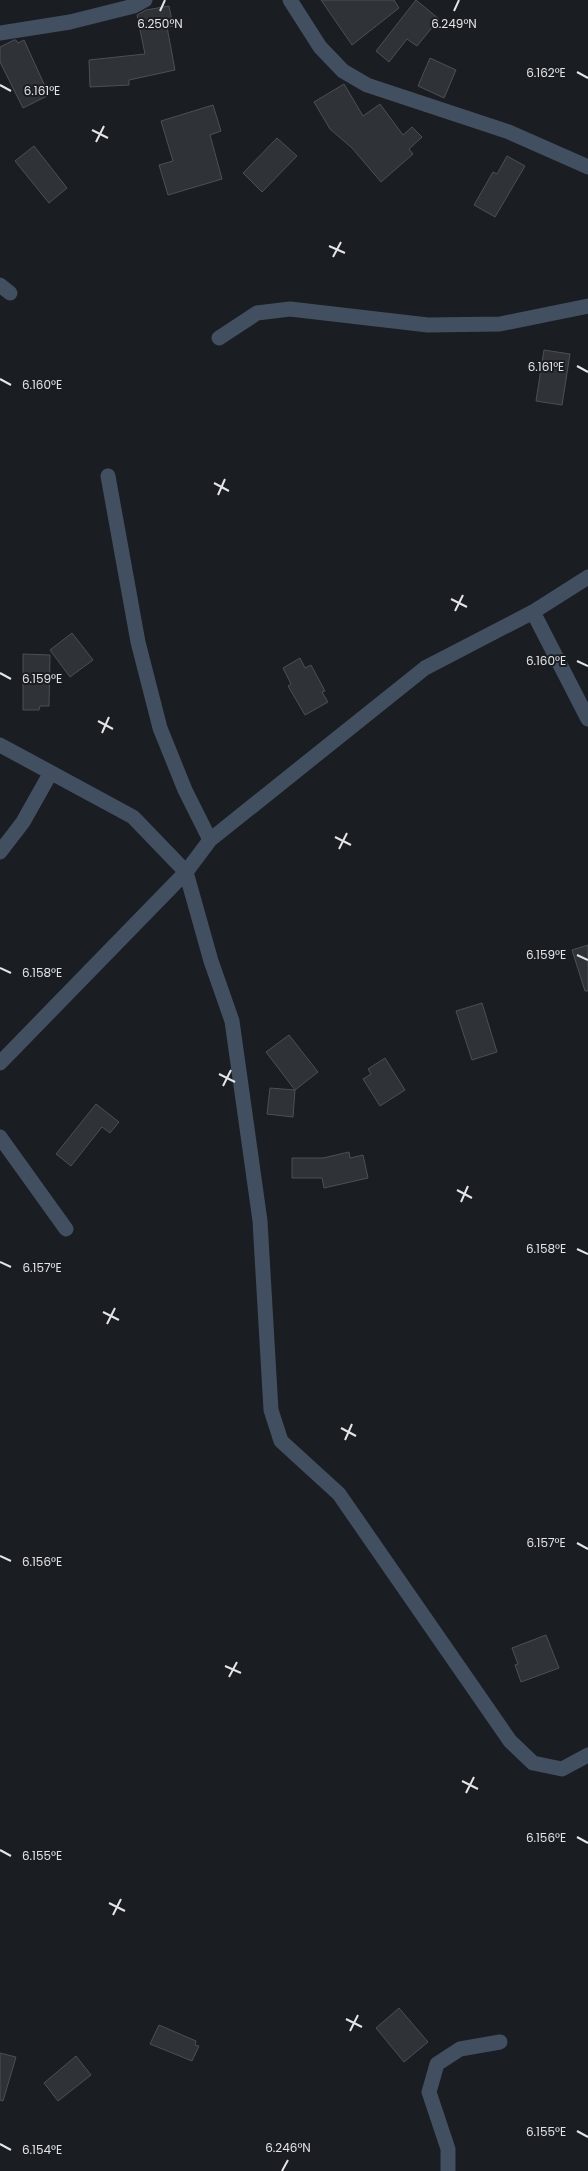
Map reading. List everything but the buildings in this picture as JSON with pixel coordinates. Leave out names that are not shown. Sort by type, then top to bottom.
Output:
[{"type":"street","points":[[0,33],[70,22],[134,6],[146,0]]},
{"type":"street","points":[[290,0],[320,47],[344,71],[367,85],[509,132],[588,168]]},
{"type":"street","points":[[219,338],[257,313],[290,310],[428,325],[500,324],[588,306]]},
{"type":"street","points":[[108,476],[138,642],[160,728],[185,790],[210,840]]},
{"type":"street","points":[[0,1063],[186,872],[210,840],[425,668],[533,612],[588,577]]},
{"type":"street","points":[[533,612],[588,719]]},
{"type":"street","points":[[0,745],[50,774],[133,817],[186,872],[211,961],[232,1021],[260,1221],[271,1410],[281,1441],[339,1494],[510,1741],[532,1763],[542,1765],[562,1768],[588,1755]]},
{"type":"street","points":[[0,852],[23,822],[50,774]]},
{"type":"street","points":[[0,1137],[66,1229]]},
{"type":"street","points":[[448,2171],[448,2149],[429,2092],[437,2064],[460,2049],[500,2042]]}]
